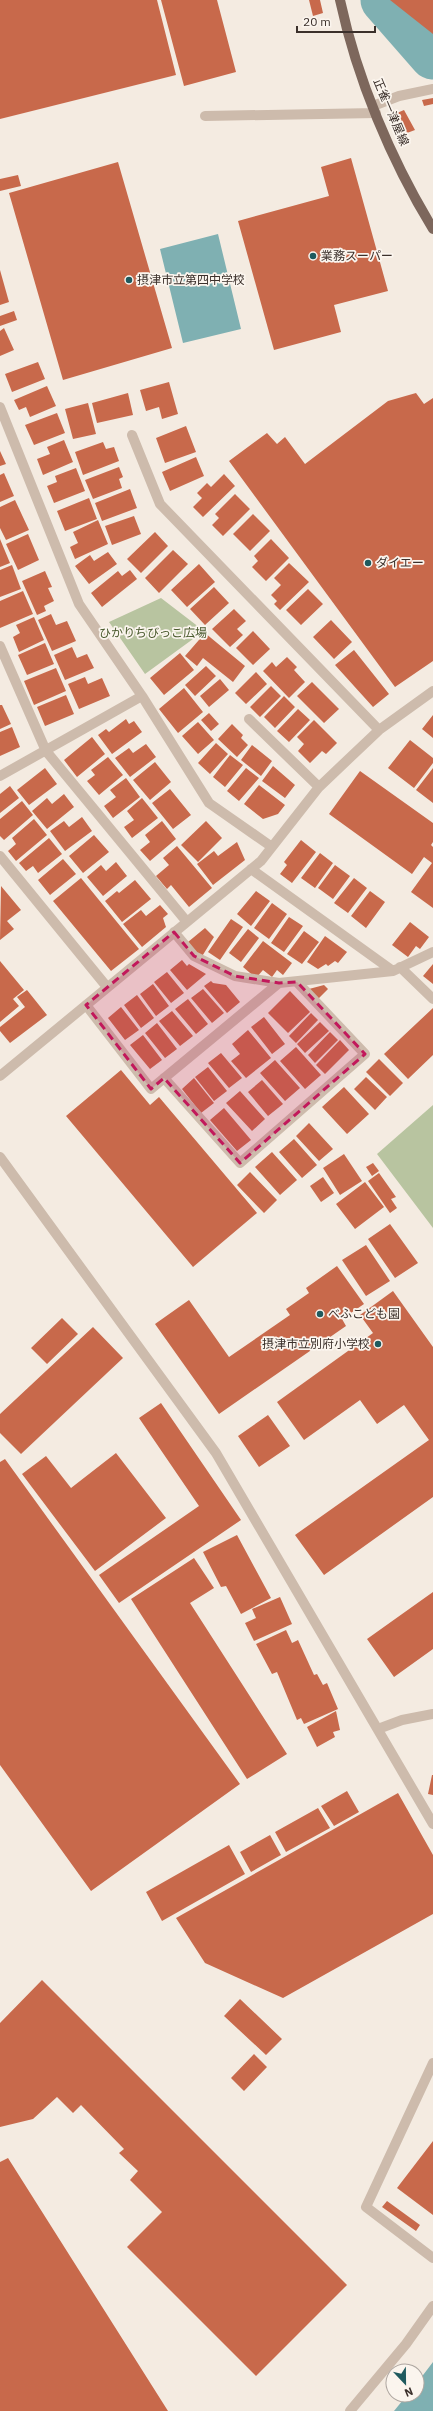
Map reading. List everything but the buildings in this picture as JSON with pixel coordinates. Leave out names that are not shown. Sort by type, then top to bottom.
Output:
[{"type":"main road","name":"正雀一津屋線","points":[[340,0],[375,110],[421,209],[433,229]]},
{"type":"street","points":[[205,116],[375,110],[399,96],[433,89]]},
{"type":"street","points":[[0,406],[78,604],[142,696],[209,803],[272,847]]},
{"type":"street","points":[[132,435],[160,504],[379,730]]},
{"type":"street","points":[[0,646],[46,751],[187,922]]},
{"type":"street","points":[[0,1076],[261,861],[319,787],[379,730],[433,691]]},
{"type":"street","points":[[0,776],[142,696]]},
{"type":"street","points":[[249,718],[319,787]]},
{"type":"street","points":[[0,856],[107,988]]},
{"type":"street","points":[[251,869],[397,969],[433,999]]},
{"type":"street","points":[[174,932],[194,956],[236,976],[279,984],[397,969],[433,952]]},
{"type":"street","points":[[164,1078],[240,1164],[365,1054],[297,982]]},
{"type":"street","points":[[86,1005],[151,1089],[279,984]]},
{"type":"street","points":[[0,1158],[216,1453],[433,1824]]},
{"type":"street","points":[[378,1729],[402,1720],[433,1714]]},
{"type":"street","points":[[433,2063],[366,2208],[433,2258]]},
{"type":"street","points":[[350,2411],[406,2344],[433,2306]]},
{"type":"highlighted area","points":[[174,932],[194,956],[235,976],[279,983],[297,982],[365,1054],[240,1163],[164,1078],[151,1089],[86,1005]]},
{"type":"green space","name":"ひかりちびっこ広場","points":[[161,598],[204,631],[145,674],[109,622]]},
{"type":"green space","points":[[433,1105],[433,1228],[377,1154]]},
{"type":"water","points":[[218,234],[241,329],[183,343],[160,249]]},
{"type":"water","points":[[433,2362],[433,2411],[394,2411],[400,2403],[425,2403],[425,2372]]},
{"type":"waterway","points":[[384,0],[433,56]]},
{"type":"place","name":"業務スーパー","points":[[313,256]]},
{"type":"place","name":"摂津市立第四中学校","points":[[129,280]]},
{"type":"place","name":"ダイエー","points":[[368,563]]},
{"type":"place","name":"べふこども園","points":[[320,1314]]},
{"type":"place","name":"摂津市立別府小学校","points":[[378,1344]]}]
